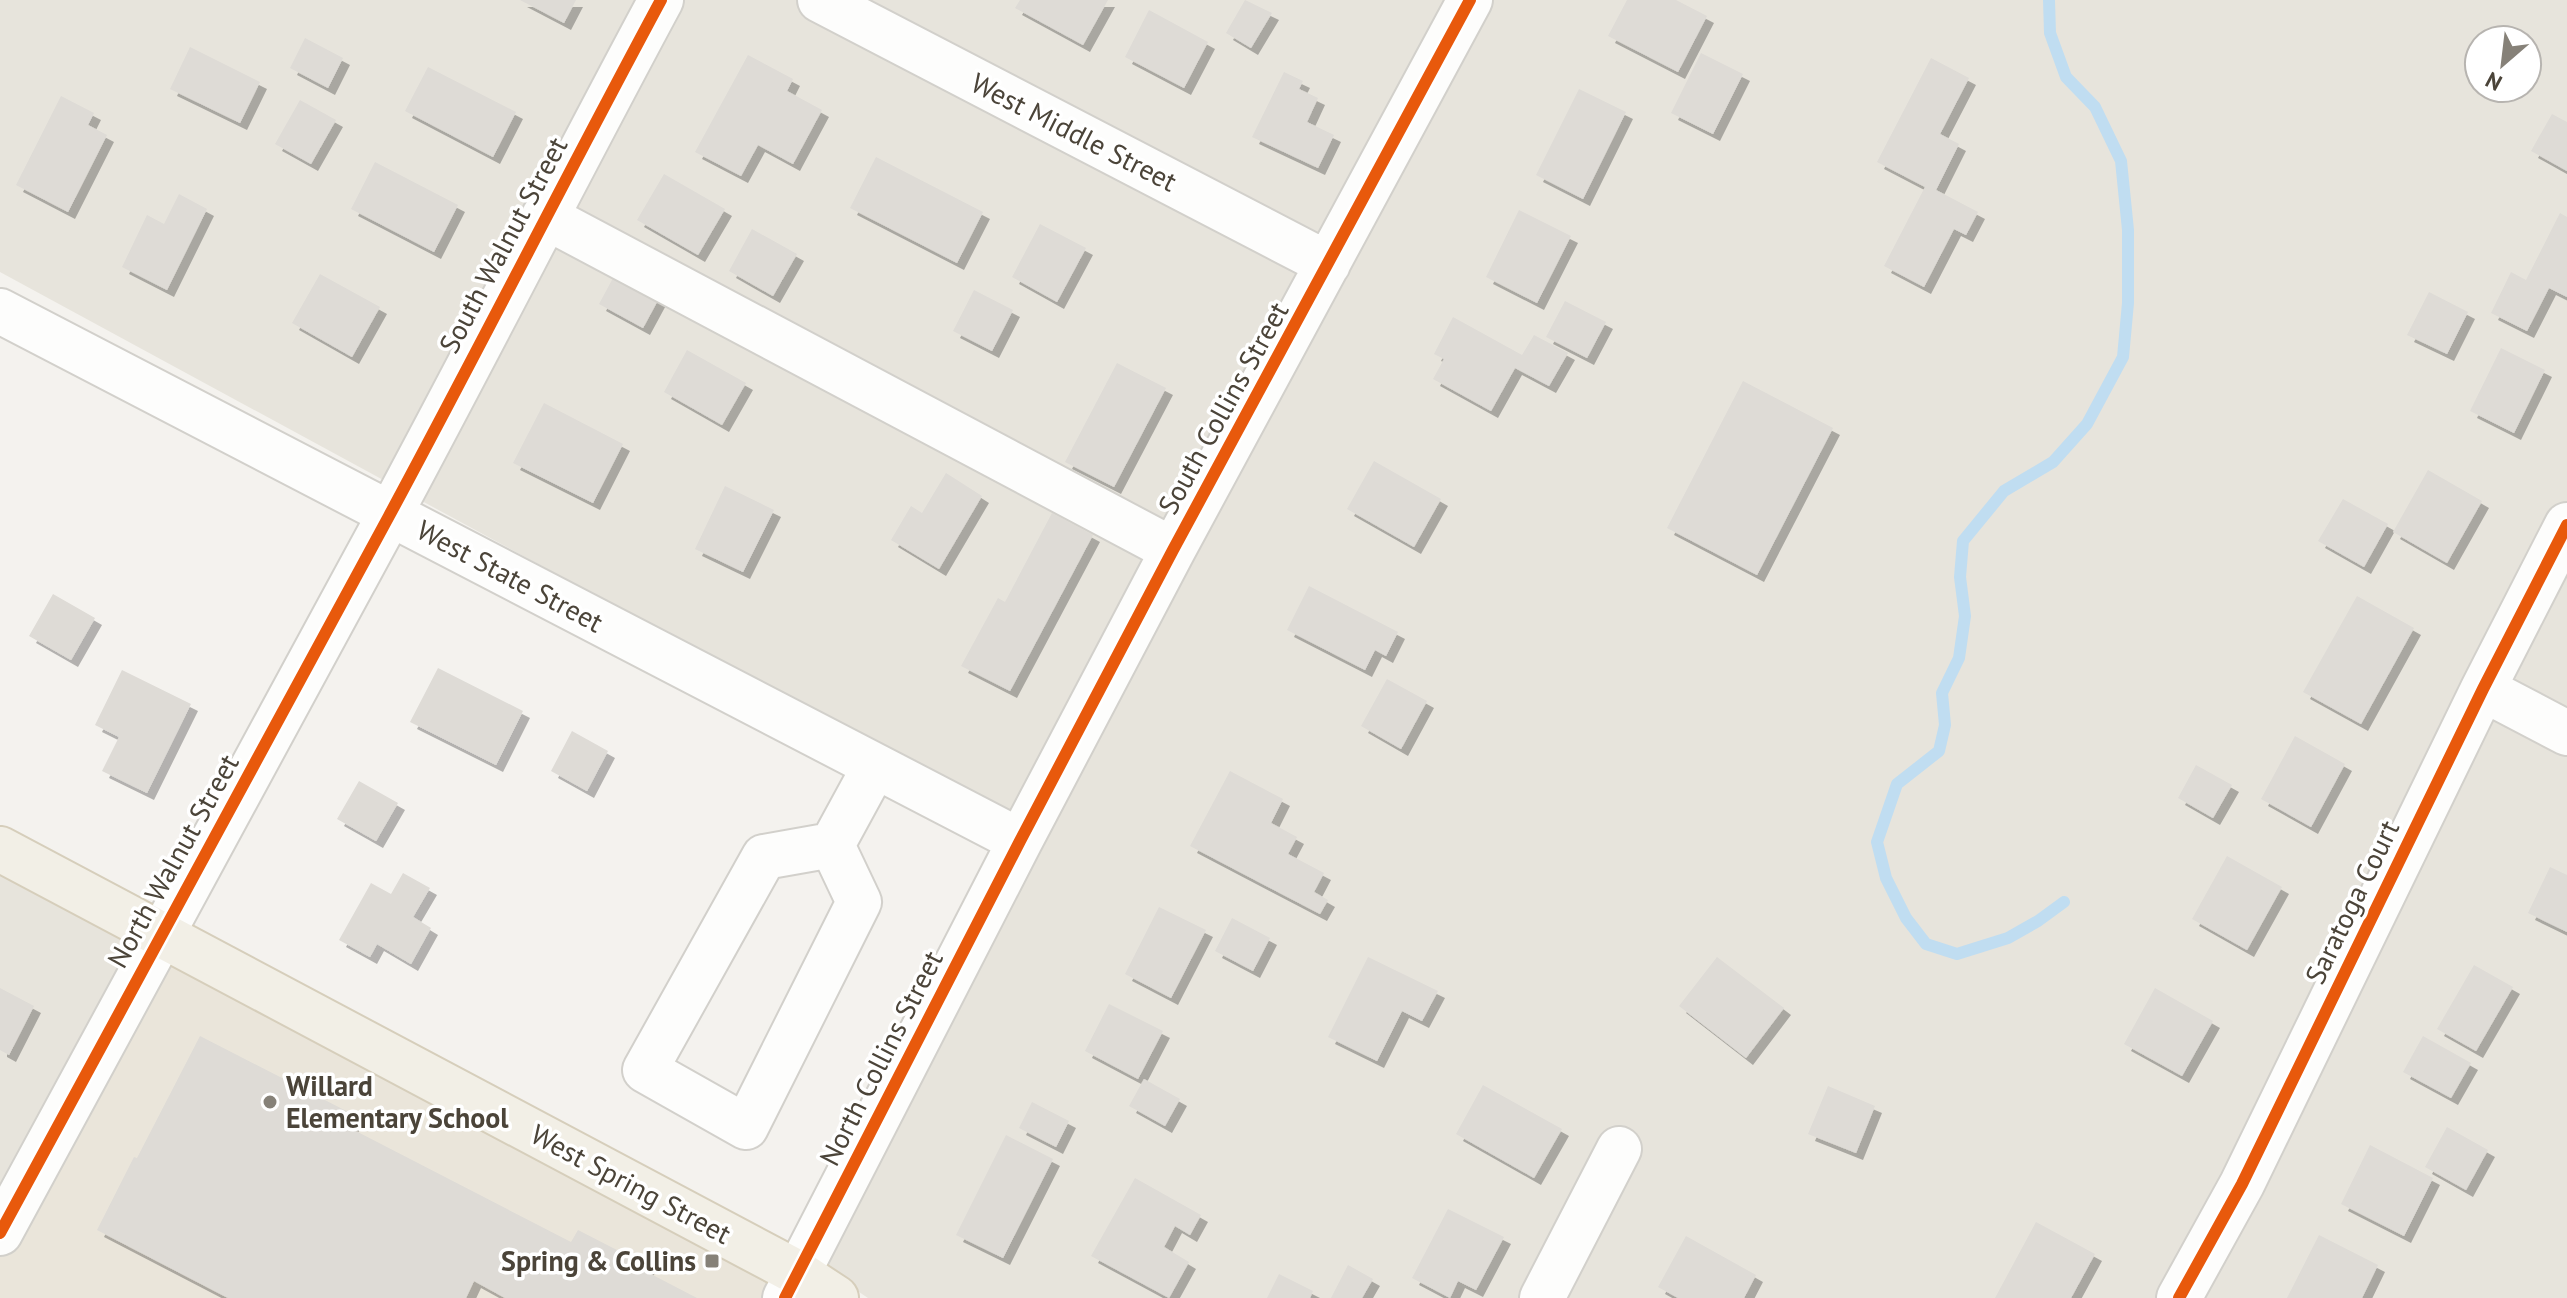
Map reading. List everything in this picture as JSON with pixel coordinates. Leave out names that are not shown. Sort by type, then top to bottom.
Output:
[{"type":"main road","name":"West Spring Street","points":[[0,849],[160,934],[791,1286],[836,1298]]},
{"type":"street","name":"South Walnut Street","points":[[390,514],[544,216],[661,0]]},
{"type":"street","name":"West Middle Street","points":[[820,0],[1328,264]]},
{"type":"street","name":"South Collins Street","points":[[1020,841],[1470,0]]},
{"type":"street","points":[[544,216],[1173,550]]},
{"type":"street","name":"West State Street","points":[[0,311],[1020,841]]},
{"type":"street","name":"North Walnut Street","points":[[6,1205],[160,934],[390,514]]},
{"type":"street","name":"Saratoga Court","points":[[2179,1298],[2242,1184],[2483,689],[2567,525]]},
{"type":"street","points":[[2483,689],[2567,733]]},
{"type":"street","points":[[832,845],[875,766]]},
{"type":"street","name":"North Collins Street","points":[[791,1286],[1020,841]]},
{"type":"street","points":[[832,845],[859,902],[746,1127],[645,1070],[764,857],[832,845]]},
{"type":"street","points":[[1542,1298],[1619,1149]]},
{"type":"shaded area","points":[[0,0],[2567,0],[2567,1298],[868,1298],[822,1267],[1041,837],[0,272]]},
{"type":"shaded area","points":[[0,863],[166,946],[0,1257]]},
{"type":"shaded area","name":"Willard Elementary School","points":[[166,946],[783,1276],[772,1298],[0,1298],[0,1257]]},
{"type":"building","points":[[520,0],[576,0],[564,23]]},
{"type":"building","points":[[1020,0],[1108,0],[1083,45],[1015,8]]},
{"type":"building","points":[[1245,0],[1272,13],[1251,48],[1226,33]]},
{"type":"building","points":[[1627,0],[1676,0],[1707,16],[1678,72],[1608,36]]},
{"type":"building","points":[[1149,10],[1208,42],[1184,88],[1125,57]]},
{"type":"building","points":[[305,38],[343,58],[328,88],[290,68]]},
{"type":"building","points":[[190,47],[260,82],[240,123],[170,89]]},
{"type":"building","points":[[1701,53],[1743,74],[1713,134],[1671,113]]},
{"type":"building","points":[[748,55],[793,79],[787,91],[822,110],[793,164],[758,145],[741,176],[695,152]]},
{"type":"building","points":[[1931,58],[1969,78],[1940,134],[1959,144],[1936,190],[1978,212],[1966,235],[1954,229],[1924,287],[1884,266],[1925,187],[1877,162]]},
{"type":"building","points":[[428,67],[516,112],[493,157],[405,111]]},
{"type":"building","points":[[1284,72],[1303,81],[1299,89],[1318,98],[1307,122],[1334,135],[1318,168],[1252,137]]},
{"type":"building","points":[[1579,89],[1626,112],[1583,199],[1536,175]]},
{"type":"building","points":[[61,96],[94,113],[88,125],[107,135],[68,212],[16,185]]},
{"type":"building","points":[[300,100],[336,120],[311,164],[275,144]]},
{"type":"building","points":[[2552,114],[2567,122],[2567,171],[2531,151]]},
{"type":"building","points":[[876,157],[983,212],[957,263],[850,208]]},
{"type":"building","points":[[375,162],[458,205],[434,252],[351,209]]},
{"type":"building","points":[[664,174],[725,209],[698,255],[637,220]]},
{"type":"building","points":[[179,194],[207,209],[167,290],[122,267],[147,215],[164,224]]},
{"type":"building","points":[[1519,210],[1571,236],[1537,303],[1486,277]]},
{"type":"building","points":[[2560,213],[2567,217],[2567,297],[2549,288],[2527,331],[2491,313],[2511,272],[2526,280]]},
{"type":"building","points":[[1040,224],[1086,248],[1057,302],[1012,277]]},
{"type":"building","points":[[752,229],[797,254],[773,296],[729,271]]},
{"type":"building","points":[[619,267],[663,291],[643,328],[599,304]]},
{"type":"building","points":[[320,274],[380,307],[352,357],[292,323]]},
{"type":"building","points":[[974,290],[1013,310],[992,351],[953,331]]},
{"type":"building","points":[[2429,292],[2468,312],[2447,354],[2407,335]]},
{"type":"building","points":[[1565,301],[1606,322],[1587,358],[1546,337]]},
{"type":"building","points":[[1453,317],[1522,355],[1534,335],[1568,353],[1549,386],[1515,368],[1491,411],[1433,379],[1444,359],[1434,354]]},
{"type":"building","points":[[2501,348],[2545,370],[2514,433],[2470,411]]},
{"type":"building","points":[[687,350],[746,383],[722,425],[664,392]]},
{"type":"building","points":[[1117,363],[1166,388],[1114,487],[1065,462]]},
{"type":"building","points":[[1743,381],[1833,428],[1757,575],[1667,528]]},
{"type":"building","points":[[544,403],[623,444],[593,503],[513,463]]},
{"type":"building","points":[[1374,461],[1441,499],[1414,547],[1347,509]]},
{"type":"building","points":[[2428,470],[2482,501],[2447,563],[2393,532]]},
{"type":"building","points":[[946,473],[982,496],[939,569],[891,540],[911,506],[922,513]]},
{"type":"building","points":[[725,486],[774,510],[743,572],[695,549]]},
{"type":"building","points":[[2343,499],[2388,524],[2364,567],[2318,541]]},
{"type":"building","points":[[1052,513],[1093,535],[1010,691],[961,666],[998,598],[1005,602]]},
{"type":"building","points":[[1309,586],[1398,632],[1386,656],[1375,650],[1365,670],[1287,630]]},
{"type":"building","points":[[53,594],[95,618],[71,660],[29,636]]},
{"type":"building","points":[[2357,596],[2414,628],[2361,724],[2303,692]]},
{"type":"building","points":[[438,668],[523,711],[496,765],[410,722]]},
{"type":"building","points":[[122,670],[191,704],[147,793],[102,771],[119,737],[95,725]]},
{"type":"building","points":[[1387,679],[1427,701],[1401,749],[1361,726]]},
{"type":"building","points":[[572,731],[608,751],[587,791],[551,771]]},
{"type":"building","points":[[2295,736],[2345,764],[2311,827],[2261,799]]},
{"type":"building","points":[[2196,765],[2232,785],[2213,818],[2178,798]]},
{"type":"building","points":[[1230,771],[1283,799],[1271,823],[1297,837],[1288,854],[1324,873],[1314,892],[1328,900],[1320,914],[1190,846]]},
{"type":"building","points":[[359,781],[398,803],[376,841],[337,819]]},
{"type":"building","points":[[2227,856],[2282,887],[2247,950],[2192,919]]},
{"type":"building","points":[[2550,867],[2567,875],[2567,932],[2528,913]]},
{"type":"building","points":[[403,873],[430,888],[413,917],[431,928],[411,964],[377,944],[370,957],[339,940],[371,883],[391,894]]},
{"type":"building","points":[[1159,907],[1206,930],[1171,998],[1125,974]]},
{"type":"building","points":[[1232,918],[1270,938],[1253,971],[1215,951]]},
{"type":"building","points":[[1368,957],[1438,991],[1422,1021],[1402,1011],[1377,1061],[1328,1037]]},
{"type":"building","points":[[1717,957],[1784,1008],[1746,1058],[1679,1006]]},
{"type":"building","points":[[2474,965],[2513,987],[2476,1051],[2437,1029]]},
{"type":"building","points":[[0,988],[34,1006],[9,1055],[0,1050]]},
{"type":"building","points":[[2155,988],[2213,1021],[2182,1076],[2124,1044]]},
{"type":"building","points":[[1109,1004],[1163,1031],[1138,1079],[1085,1051]]},
{"type":"building","points":[[200,1036],[356,1116],[350,1128],[571,1242],[578,1230],[648,1266],[645,1271],[697,1298],[505,1298],[474,1281],[466,1298],[228,1298],[97,1230]]},
{"type":"building","points":[[2423,1036],[2471,1063],[2451,1098],[2403,1072]]},
{"type":"building","points":[[1144,1079],[1180,1099],[1165,1126],[1129,1106]]},
{"type":"building","points":[[1483,1085],[1562,1129],[1534,1178],[1456,1134]]},
{"type":"building","points":[[1828,1086],[1875,1106],[1856,1153],[1808,1134]]},
{"type":"building","points":[[1032,1102],[1069,1121],[1056,1147],[1019,1128]]},
{"type":"building","points":[[2447,1127],[2488,1150],[2466,1190],[2425,1167]]},
{"type":"building","points":[[1006,1135],[1053,1159],[1003,1258],[956,1235]]},
{"type":"building","points":[[2370,1145],[2433,1178],[2404,1236],[2341,1204]]},
{"type":"building","points":[[1135,1178],[1201,1215],[1190,1235],[1175,1226],[1164,1247],[1189,1262],[1169,1298],[1091,1256]]},
{"type":"building","points":[[1448,1209],[1504,1237],[1476,1290],[1458,1281],[1450,1298],[1412,1278]]},
{"type":"building","points":[[2036,1222],[2095,1254],[2071,1298],[1995,1298]]},
{"type":"building","points":[[2319,1235],[2378,1265],[2362,1298],[2287,1298]]},
{"type":"building","points":[[1686,1236],[1756,1275],[1744,1298],[1678,1298],[1658,1287]]},
{"type":"building","points":[[1348,1265],[1373,1279],[1362,1298],[1331,1298]]},
{"type":"building","points":[[1279,1274],[1313,1291],[1310,1298],[1267,1298]]},
{"type":"waterway","points":[[2049,0],[2050,33],[2066,77],[2095,107],[2121,161],[2128,230],[2128,303],[2123,357],[2087,424],[2053,462],[2004,491],[1963,541],[1960,577],[1965,616],[1959,658],[1942,693],[1945,725],[1939,751],[1897,784],[1877,842],[1886,878],[1906,918],[1926,944],[1957,954],[2008,938],[2064,902]]},
{"type":"cycle path","points":[[0,1233],[389,516],[661,0]]},
{"type":"cycle path","points":[[785,1298],[1173,550],[1470,0]]},
{"type":"cycle path","points":[[2179,1298],[2242,1184],[2483,689],[2567,525]]},
{"type":"place","name":"Willard Elementary School","points":[[270,1102]]},
{"type":"place","name":"Spring & Collins","points":[[712,1261]]}]
